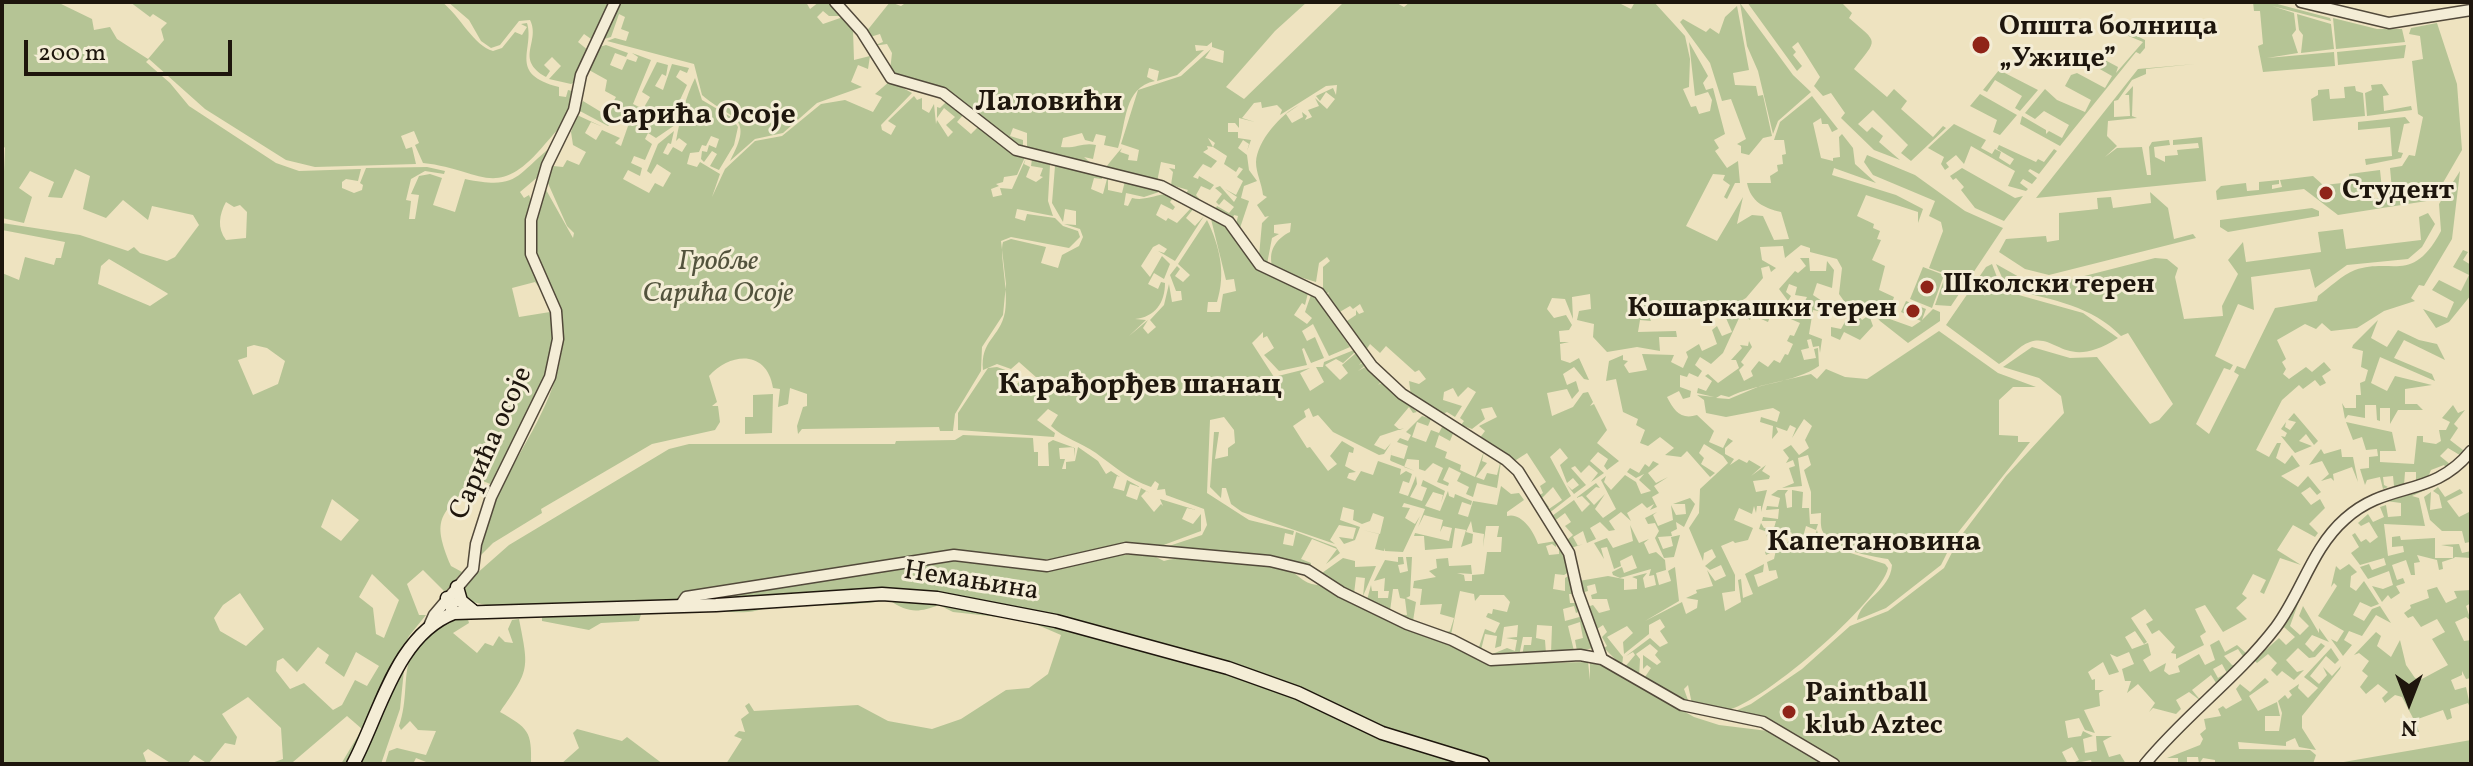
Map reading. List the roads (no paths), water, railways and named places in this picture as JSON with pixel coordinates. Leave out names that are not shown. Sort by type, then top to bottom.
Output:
[{"type":"main road","points":[[457,587],[461,601],[472,610]]},
{"type":"main road","name":"Немањина","points":[[430,624],[454,613],[472,610],[680,606],[882,594],[937,598],[1016,612],[1255,677],[1382,733],[1483,764]]},
{"type":"main road","points":[[447,598],[454,613]]},
{"type":"main road","points":[[353,764],[403,659],[430,624]]},
{"type":"street","name":"Сарића осоје","points":[[430,624],[447,598],[473,569],[476,544],[497,483],[529,424],[554,364],[556,311],[531,254],[531,220],[547,165],[574,110],[581,75],[615,2]]},
{"type":"street","points":[[835,2],[862,32],[886,73],[898,82],[943,93],[1016,150],[1150,183],[1188,198],[1234,226],[1260,265],[1315,290],[1381,375],[1424,409],[1506,460],[1518,471],[1569,553],[1578,593],[1602,659]]},
{"type":"street","points":[[2301,2],[2389,23],[2471,10]]},
{"type":"street","points":[[2145,764],[2170,733],[2237,673],[2277,625],[2329,533],[2380,495],[2435,482],[2455,470],[2471,451]]},
{"type":"street","points":[[680,606],[686,597],[703,593],[935,556],[976,556],[1047,566],[1120,548],[1140,548],[1292,565],[1316,574],[1341,592],[1407,624],[1452,640],[1491,660],[1576,655],[1602,659],[1682,705],[1763,722],[1834,764]]},
{"type":"place","name":"Општа болница „Ужице”","points":[[1981,45]]},
{"type":"place","name":"Студент","points":[[2326,193]]},
{"type":"place","name":"Школски терен","points":[[1927,287]]},
{"type":"place","name":"Кошаркашки терен","points":[[1913,311]]},
{"type":"place","name":"Paintball klub Aztec","points":[[1789,712]]},
{"type":"district","name":"Лаловићи","points":[[1049,104]]},
{"type":"district","name":"Сарића Осоје","points":[[699,117]]},
{"type":"district","name":"Карађорђев шанац","points":[[1140,387]]},
{"type":"district","name":"Капетановина","points":[[1874,544]]},
{"type":"park label","name":"Гробље Сарића Осоје","points":[[718,280]]}]
